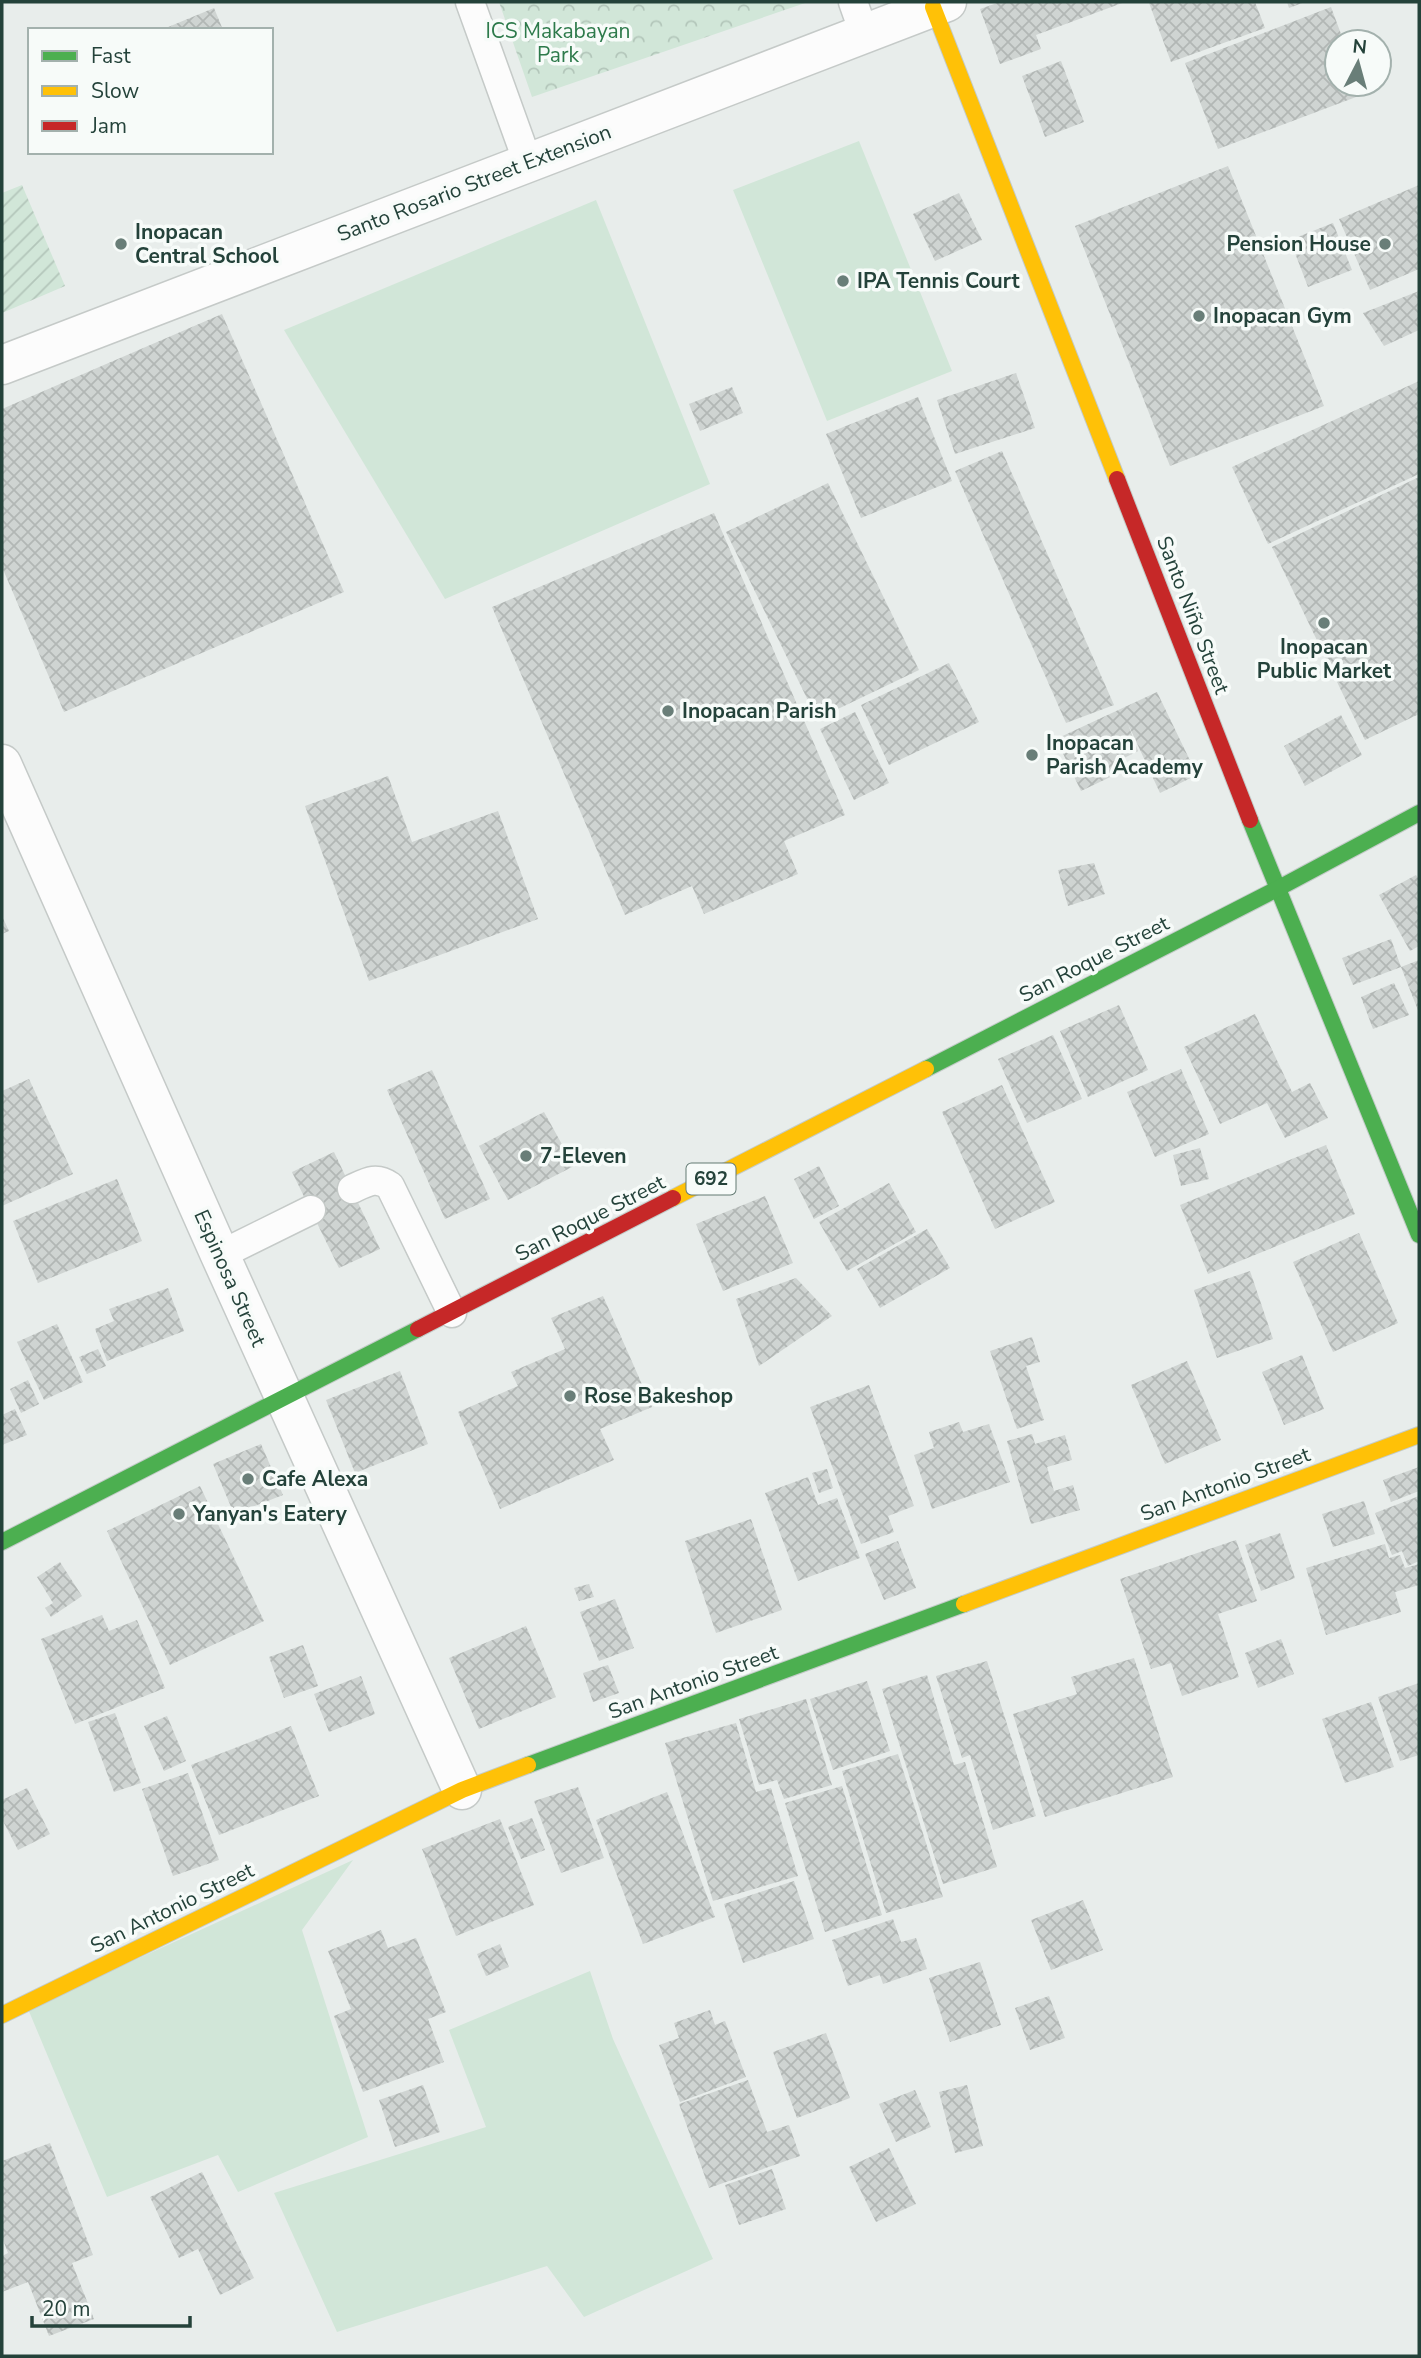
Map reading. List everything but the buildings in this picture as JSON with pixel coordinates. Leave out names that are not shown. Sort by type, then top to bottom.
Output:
[{"type":"street","name":"Santo Rosario Street Extension","points":[[2,365],[528,163],[859,17],[940,5]]},
{"type":"street","name":"Santo Niño Street","points":[[940,5],[1277,889],[1419,1235]]},
{"type":"street","name":"Espinosa Street","points":[[2,764],[219,1255],[462,1790]]},
{"type":"street","name":"San Roque Street","points":[[2,1542],[1277,889],[1419,813]]},
{"type":"street","name":"San Antonio Street","points":[[2,2015],[462,1790],[1419,1435]]},
{"type":"lane","points":[[470,2],[528,163]]},
{"type":"lane","points":[[352,1189],[371,1180],[382,1180],[390,1186],[452,1313]]},
{"type":"lane","points":[[219,1255],[311,1210]]},
{"type":"green space","name":"ICS Makabayan Park","points":[[499,2],[808,2],[532,97]]},
{"type":"green space","name":"IPA Tennis Court","points":[[859,141],[952,371],[827,421],[733,190]]},
{"type":"green space","points":[[22,185],[65,286],[2,313],[2,193]]},
{"type":"green space","points":[[596,200],[710,484],[445,599],[284,330]]},
{"type":"green space","points":[[353,1860],[302,1930],[368,2137],[238,2192],[218,2155],[107,2197],[28,2009]]},
{"type":"green space","points":[[590,1971],[613,2039],[713,2259],[584,2317],[547,2266],[337,2332],[274,2193],[486,2127],[449,2030]]},
{"type":"traffic: fast","points":[[926,1069],[1419,813]]},
{"type":"traffic: fast","points":[[1250,820],[1419,1235]]},
{"type":"traffic: fast","points":[[2,1542],[418,1329]]},
{"type":"traffic: fast","points":[[528,1765],[964,1604]]},
{"type":"traffic: slow","points":[[933,7],[1117,479]]},
{"type":"traffic: slow","points":[[673,1198],[926,1069]]},
{"type":"traffic: slow","points":[[964,1604],[1419,1435]]},
{"type":"traffic: slow","points":[[2,2015],[462,1790],[528,1765]]},
{"type":"traffic: jam","points":[[1117,479],[1250,820]]},
{"type":"traffic: jam","points":[[418,1329],[673,1198]]},
{"type":"place","name":"Inopacan Central School","points":[[121,244]]},
{"type":"place","name":"Pension House","points":[[1385,244]]},
{"type":"place","name":"IPA Tennis Court","points":[[843,281]]},
{"type":"place","name":"Inopacan Gym","points":[[1199,316]]},
{"type":"place","name":"Inopacan Public Market","points":[[1324,623]]},
{"type":"place","name":"Inopacan Parish","points":[[668,711]]},
{"type":"place","name":"Inopacan Parish Academy","points":[[1032,755]]},
{"type":"place","name":"7-Eleven","points":[[526,1156]]},
{"type":"place","name":"Rose Bakeshop","points":[[570,1396]]},
{"type":"place","name":"Cafe Alexa","points":[[248,1479]]},
{"type":"place","name":"Yanyan's Eatery","points":[[179,1514]]}]
